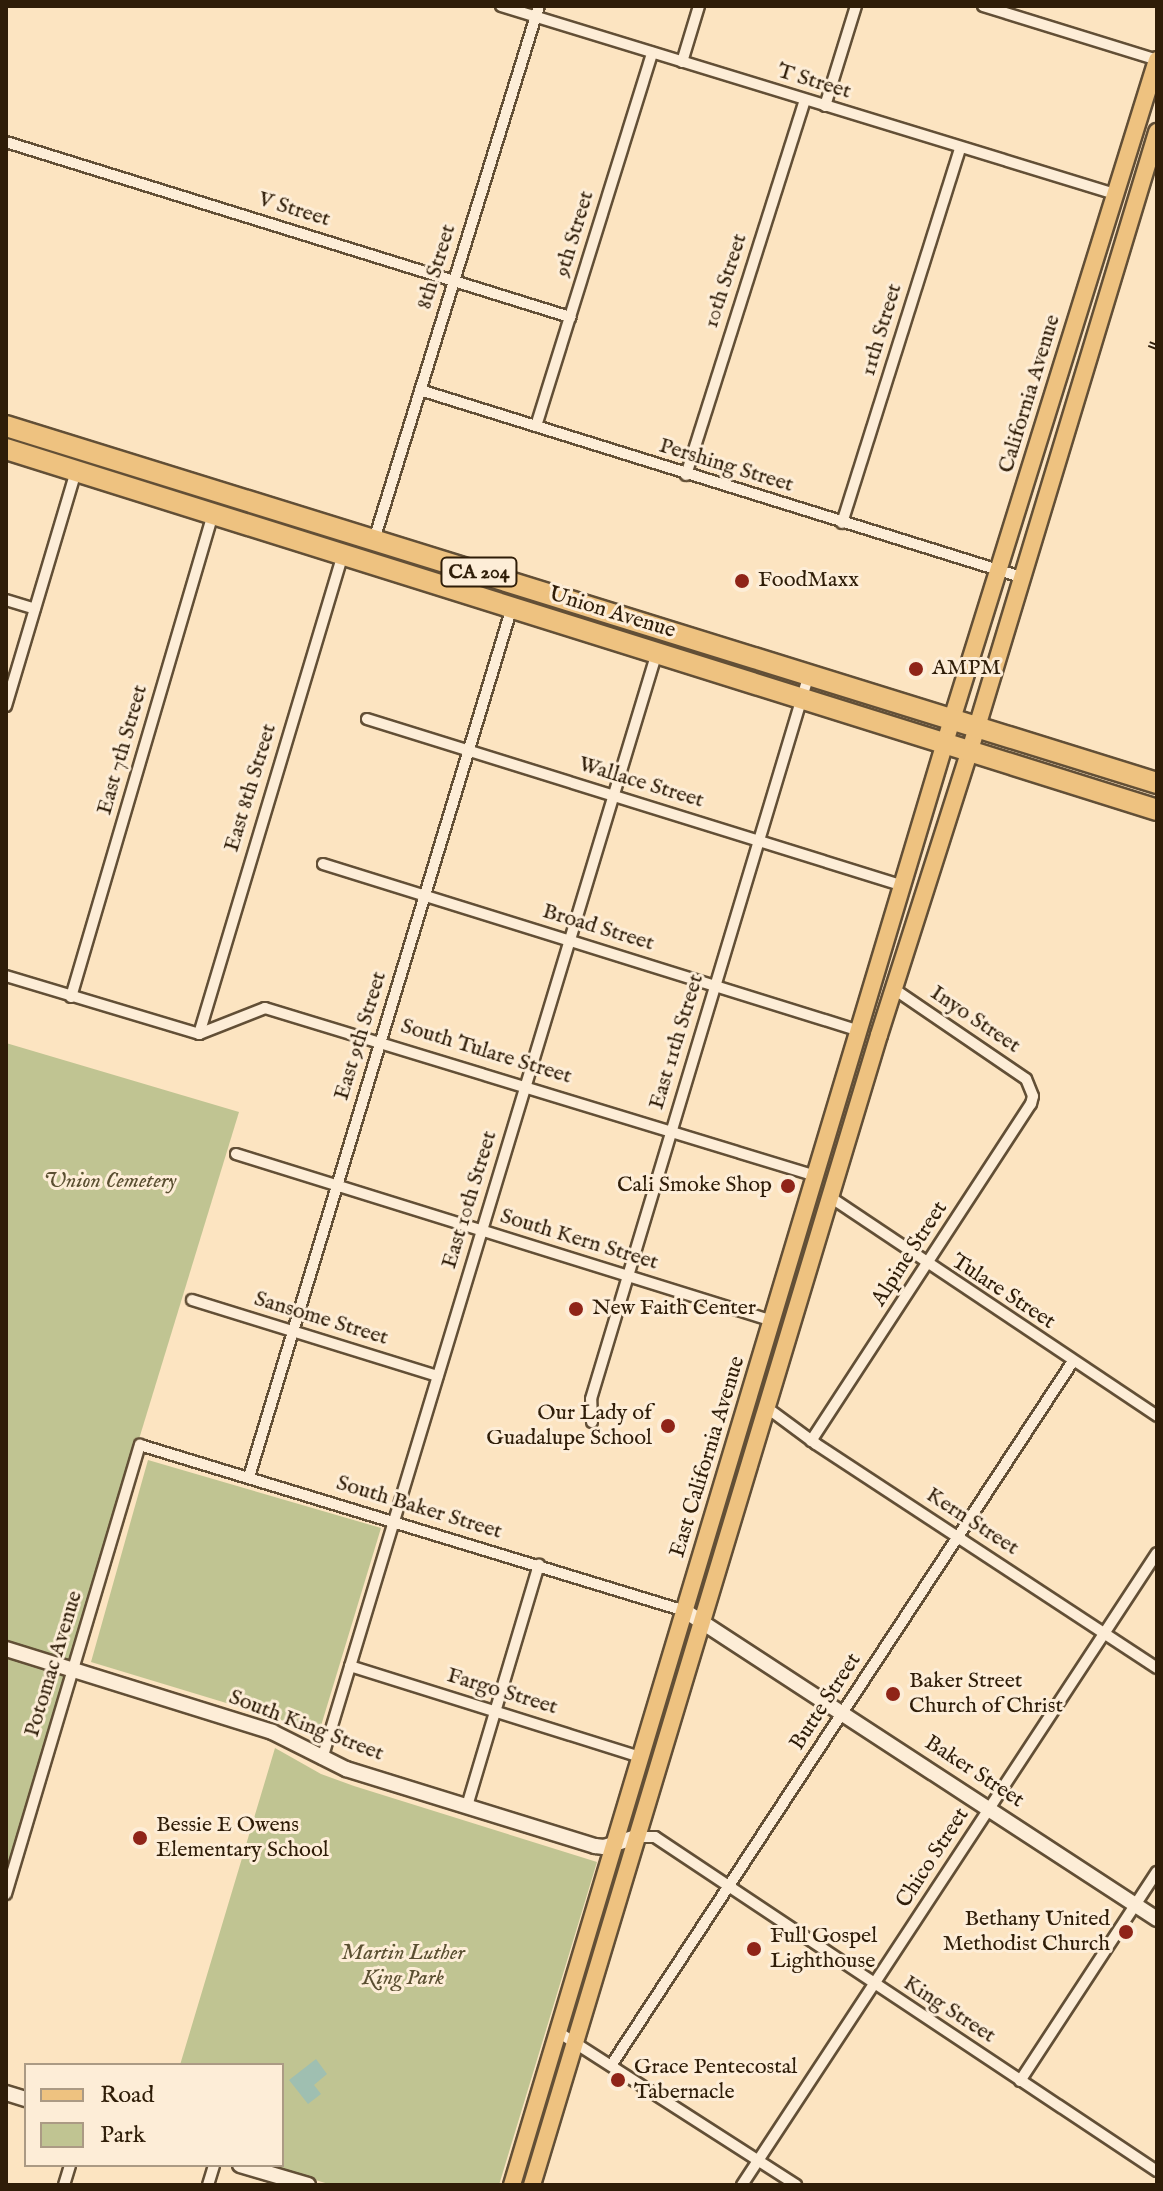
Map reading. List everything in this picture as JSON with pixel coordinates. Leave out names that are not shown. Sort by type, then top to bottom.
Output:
[{"type":"highway","name":"Union Avenue","points":[[6,426],[1157,783]]},
{"type":"highway","name":"Union Avenue","points":[[6,449],[1157,810]]},
{"type":"highway","points":[[272,532],[293,527],[358,546],[374,540]]},
{"type":"main road","name":"California Avenue","points":[[945,742],[1157,60]]},
{"type":"main road","name":"California Avenue","points":[[970,750],[1157,132]]},
{"type":"main road","points":[[1115,194],[1125,201],[1118,231],[1121,247]]},
{"type":"main road","points":[[1079,311],[1083,330],[1072,374],[1080,381]]},
{"type":"main road","name":"East California Avenue","points":[[512,2185],[945,742]]},
{"type":"main road","name":"East California Avenue","points":[[532,2185],[705,1622],[858,1103],[970,750]]},
{"type":"main road","points":[[894,920],[899,936],[886,984],[894,989]]},
{"type":"main road","points":[[858,1103],[866,1048],[865,1034],[860,1031]]},
{"type":"main road","points":[[830,1197],[824,1186],[833,1122]]},
{"type":"main road","points":[[772,1390],[778,1328],[773,1321]]},
{"type":"street","name":"T Street","points":[[501,6],[538,12],[652,53],[1115,194]]},
{"type":"street","points":[[682,62],[699,6]]},
{"type":"street","points":[[825,106],[856,6]]},
{"type":"street","points":[[983,6],[1157,60]]},
{"type":"street","name":"8th Street","points":[[374,540],[538,12]]},
{"type":"street","name":"9th Street","points":[[536,426],[652,53]]},
{"type":"street","name":"10th Street","points":[[686,475],[805,100]]},
{"type":"street","name":"V Street","points":[[6,142],[570,317]]},
{"type":"street","name":"11th Street","points":[[842,523],[960,148]]},
{"type":"street","name":"Pershing Street","points":[[420,390],[1021,577]]},
{"type":"street","points":[[6,706],[76,471]]},
{"type":"street","name":"East 7th Street","points":[[71,997],[213,514]]},
{"type":"street","name":"East 8th Street","points":[[199,1034],[343,554]]},
{"type":"street","points":[[6,600],[35,609]]},
{"type":"street","name":"East 9th Street","points":[[249,1477],[512,607]]},
{"type":"street","name":"East 10th Street","points":[[322,1759],[657,652]]},
{"type":"street","name":"East 11th Street","points":[[592,1422],[591,1399],[809,674]]},
{"type":"street","name":"Wallace Street","points":[[367,719],[904,886]]},
{"type":"street","name":"Broad Street","points":[[323,864],[860,1031]]},
{"type":"street","points":[[6,976],[199,1034]]},
{"type":"street","name":"Inyo Street","points":[[894,989],[1018,1072],[1031,1086]]},
{"type":"street","name":"South Tulare Street","points":[[199,1034],[265,1008],[526,1085],[816,1176]]},
{"type":"street","name":"Alpine Street","points":[[811,1441],[1031,1104],[1031,1086]]},
{"type":"street","name":"South Kern Street","points":[[236,1154],[773,1321]]},
{"type":"street","name":"Tulare Street","points":[[830,1197],[927,1265],[1157,1416]]},
{"type":"street","name":"Sansome Street","points":[[192,1300],[438,1376]]},
{"type":"street","name":"Butte Street","points":[[612,2064],[1073,1361]]},
{"type":"street","name":"Kern Street","points":[[766,1407],[811,1441],[1157,1668]]},
{"type":"street","name":"South Baker Street","points":[[140,1445],[685,1611]]},
{"type":"street","name":"Potomac Avenue","points":[[6,1894],[140,1445]]},
{"type":"street","name":"Chico Street","points":[[742,2185],[1157,1553]]},
{"type":"street","points":[[467,1806],[539,1565]]},
{"type":"street","name":"Baker Street","points":[[685,1611],[1157,1919]]},
{"type":"street","name":"South King Street","points":[[6,1649],[272,1732],[322,1759],[595,1846],[637,1837]]},
{"type":"street","name":"Fargo Street","points":[[350,1666],[641,1757]]},
{"type":"street","name":"King Street","points":[[637,1837],[655,1837],[727,1888],[1157,2171]]},
{"type":"street","points":[[1020,2081],[1157,1872]]},
{"type":"street","points":[[558,2032],[796,2185]]},
{"type":"street","points":[[247,2167],[308,2185]]},
{"type":"green space","name":"Union Cemetery","points":[[6,1043],[239,1112],[6,1874]]},
{"type":"green space","points":[[148,1460],[381,1528],[317,1739],[279,1719],[91,1662]]},
{"type":"green space","name":"Martin Luther King Park","points":[[275,1748],[321,1774],[354,1786],[597,1862],[499,2185],[332,2185],[272,2167],[284,2167],[284,2063],[181,2063]]},
{"type":"shaded area","points":[[316,2059],[327,2074],[314,2085],[321,2094],[308,2104],[289,2080]]},
{"type":"railway","points":[[1149,344],[1157,347]]},
{"type":"place","name":"FoodMaxx","points":[[742,581]]},
{"type":"place","name":"AMPM","points":[[916,669]]},
{"type":"place","name":"Cali Smoke Shop","points":[[788,1186]]},
{"type":"place","name":"New Faith Center","points":[[576,1309]]},
{"type":"place","name":"Our Lady of Guadalupe School","points":[[668,1426]]},
{"type":"place","name":"Baker Street Church of Christ","points":[[893,1694]]},
{"type":"place","name":"Bessie E Owens Elementary School","points":[[140,1838]]},
{"type":"place","name":"Bethany United Methodist Church","points":[[1126,1932]]},
{"type":"place","name":"Full Gospel Lighthouse","points":[[754,1949]]},
{"type":"place","name":"Grace Pentecostal Tabernacle","points":[[618,2080]]}]
